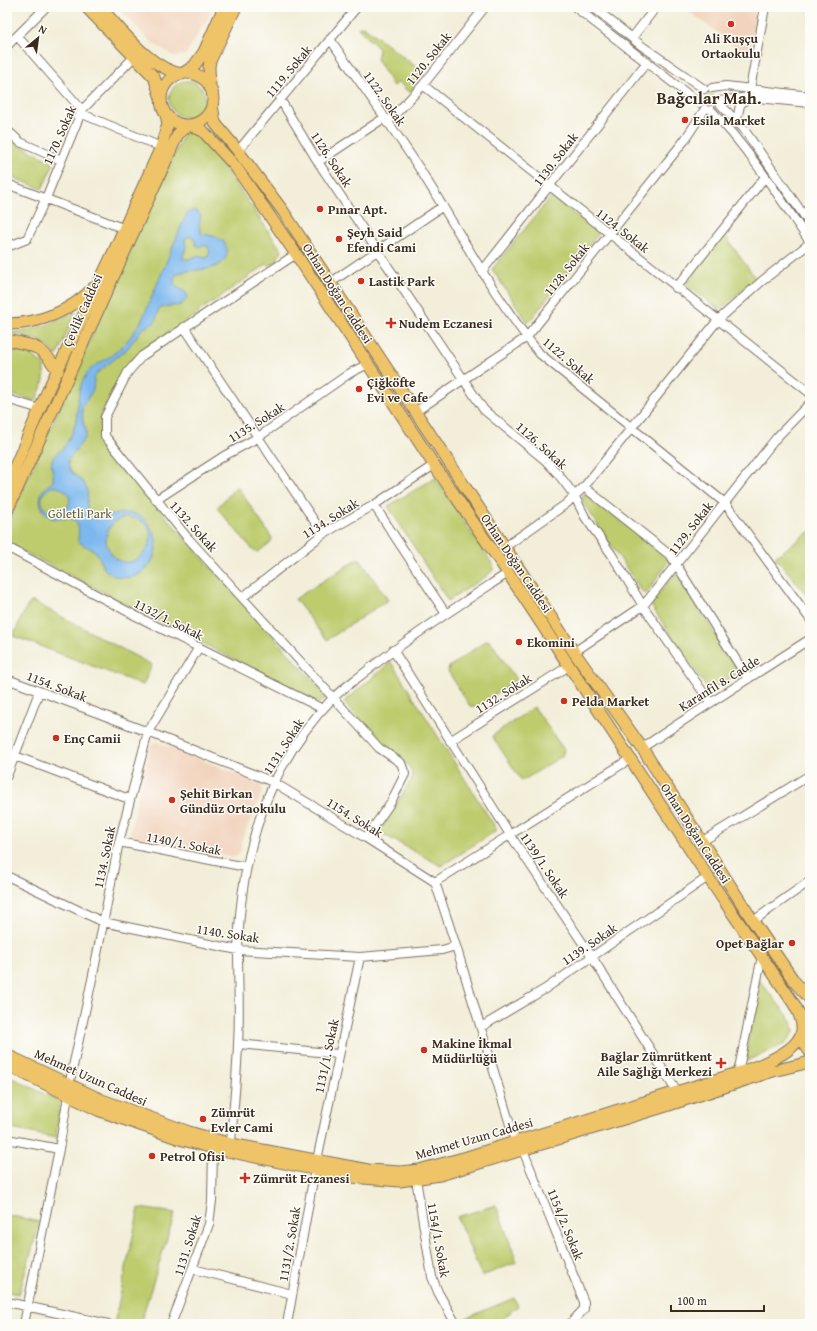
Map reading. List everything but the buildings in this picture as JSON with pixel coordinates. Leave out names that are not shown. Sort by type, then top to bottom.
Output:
[{"type":"main road","points":[[86,7],[154,77],[161,98],[162,107],[166,115],[176,122],[189,125],[204,119],[212,104]]},
{"type":"main road","points":[[100,7],[156,63],[170,72],[199,76],[210,88]]},
{"type":"main road","points":[[161,98],[162,90],[167,82],[194,66],[204,52],[224,7]]},
{"type":"main road","points":[[236,7],[210,61],[210,88],[215,123],[283,211],[574,652],[642,748],[753,921],[794,981],[810,999]]},
{"type":"main road","name":"Çevlik Caddesi","points":[[7,485],[40,409],[125,229],[161,147],[168,124],[166,115]]},
{"type":"main road","name":"Çevlik Caddesi","points":[[7,511],[168,154],[178,134],[189,125]]},
{"type":"main road","name":"Orhan Doğan Caddesi","points":[[189,125],[203,131],[209,136],[235,166],[296,254],[434,465],[508,573],[708,877],[794,1004],[800,1015],[802,1039],[810,1052]]},
{"type":"main road","points":[[7,324],[21,324],[40,320],[70,307],[85,297],[98,284]]},
{"type":"main road","points":[[7,340],[39,348],[47,354],[58,371]]},
{"type":"main road","name":"Mehmet Uzun Caddesi","points":[[7,1055],[68,1090],[230,1144],[316,1164],[400,1172],[419,1170],[519,1145],[761,1065],[793,1046],[810,1013]]},
{"type":"main road","points":[[7,1065],[68,1090],[98,1110],[183,1140],[213,1148],[316,1164],[374,1180],[416,1179],[440,1175],[519,1145],[663,1107],[773,1071],[810,1062]]},
{"type":"street","points":[[7,46],[46,7]]},
{"type":"street","name":"1119. Sokak","points":[[238,151],[357,7]]},
{"type":"street","name":"1120. Sokak","points":[[318,162],[386,120],[423,85],[485,7]]},
{"type":"street","points":[[505,547],[566,504],[584,487],[718,320],[762,281],[810,243],[765,177],[728,129],[708,110],[575,7]]},
{"type":"street","points":[[592,7],[632,38],[708,88],[718,92],[720,102],[737,120],[810,224]]},
{"type":"street","points":[[632,38],[656,7]]},
{"type":"street","points":[[737,120],[740,105],[749,93],[765,7]]},
{"type":"street","points":[[17,36],[81,111],[161,147]]},
{"type":"street","name":"1122. Sokak","points":[[330,39],[386,120],[527,337],[540,354],[725,503],[810,619]]},
{"type":"street","name":"1170. Sokak","points":[[7,247],[26,239],[46,198],[81,111],[135,56]]},
{"type":"street","name":"1130. Sokak","points":[[483,270],[647,62]]},
{"type":"street","name":"1124. Sokak","points":[[423,85],[548,187],[610,234],[810,393]]},
{"type":"street","points":[[699,103],[699,94],[708,88],[726,86],[749,93],[810,103]]},
{"type":"street","points":[[708,110],[716,108],[720,102],[749,93],[810,96]]},
{"type":"street","name":"1126. Sokak","points":[[280,99],[318,162],[484,410],[546,461],[574,495],[585,517],[612,555],[643,606],[710,702]]},
{"type":"street","name":"1128. Sokak","points":[[415,412],[527,337],[708,110]]},
{"type":"street","points":[[7,130],[20,142],[61,160]]},
{"type":"street","points":[[676,288],[765,177]]},
{"type":"street","points":[[7,184],[125,229]]},
{"type":"street","points":[[330,283],[443,206]]},
{"type":"street","name":"1132. Sokak","points":[[296,254],[142,356],[128,372],[105,417],[105,436],[156,500],[379,748],[401,763],[405,774],[391,802],[366,838]]},
{"type":"street","points":[[184,327],[257,438],[323,534]]},
{"type":"street","name":"1135. Sokak","points":[[156,500],[224,456],[257,438],[350,373],[368,364]]},
{"type":"street","points":[[7,399],[40,409]]},
{"type":"street","name":"1129. Sokak","points":[[574,652],[643,606],[778,437],[810,403]]},
{"type":"street","name":"1134. Sokak","points":[[243,597],[323,534],[374,505],[434,465]]},
{"type":"street","points":[[584,487],[672,556],[748,679]]},
{"type":"street","points":[[374,505],[446,614]]},
{"type":"street","name":"1132/1. Sokak","points":[[7,546],[136,616],[323,709]]},
{"type":"street","name":"1131. Sokak","points":[[230,1144],[238,1044],[238,950],[246,867],[261,811],[273,782],[298,741],[333,697],[393,650],[508,573]]},
{"type":"street","name":"Karanfil 8. Cadde","points":[[642,748],[710,702],[810,639]]},
{"type":"street","name":"1134. Sokak","points":[[24,1324],[59,1149],[68,1090],[118,842],[129,799],[148,732],[199,647]]},
{"type":"street","name":"1139/1. Sokak","points":[[393,650],[511,836],[592,957],[677,1092]]},
{"type":"street","name":"1132. Sokak","points":[[450,741],[569,666]]},
{"type":"street","name":"1154. Sokak","points":[[7,679],[148,732],[273,782],[435,882]]},
{"type":"street","points":[[7,776],[39,692]]},
{"type":"street","points":[[15,756],[129,799]]},
{"type":"street","points":[[519,1145],[435,882],[511,836],[630,759]]},
{"type":"street","points":[[701,842],[810,775]]},
{"type":"street","name":"1140/1. Sokak","points":[[118,842],[246,867]]},
{"type":"street","name":"1140. Sokak","points":[[7,876],[103,922],[238,950],[360,957],[442,950],[456,946]]},
{"type":"street","name":"1139. Sokak","points":[[481,1027],[545,989],[708,877]]},
{"type":"street","points":[[753,921],[810,881]]},
{"type":"street","points":[[738,1073],[762,956]]},
{"type":"street","name":"1131/1. Sokak","points":[[316,1164],[338,1054],[360,957]]},
{"type":"street","points":[[238,1044],[338,1054]]},
{"type":"street","points":[[7,1139],[59,1149]]},
{"type":"street","name":"1154/2. Sokak","points":[[519,1145],[584,1302],[584,1309],[570,1324]]},
{"type":"street","name":"1131. Sokak","points":[[172,1322],[209,1224],[212,1201],[213,1148]]},
{"type":"street","name":"1131/2. Sokak","points":[[287,1324],[316,1164]]},
{"type":"street","name":"1154/1. Sokak","points":[[416,1179],[432,1277],[438,1292],[456,1324]]},
{"type":"street","points":[[193,1269],[292,1294]]},
{"type":"street","points":[[7,1302],[108,1324]]},
{"type":"shaded area","points":[[117,7],[215,7],[185,55],[175,57],[150,41]]},
{"type":"shaded area","name":"Ali Kuşçu Ortaokulu","points":[[683,7],[759,7],[749,56]]},
{"type":"shaded area","name":"Şehit Birkan Gündüz Ortaokulu","points":[[155,741],[261,784],[263,791],[241,842],[241,851],[236,857],[133,836],[130,833],[142,777],[151,746]]},
{"type":"green space","points":[[363,26],[424,73],[409,93],[399,82],[393,86],[377,59],[379,49],[358,28]]},
{"type":"green space","points":[[191,81],[200,86],[204,92],[204,106],[200,112],[191,117],[183,117],[174,112],[170,106],[169,95],[174,86],[180,82]]},
{"type":"green space","points":[[710,93],[715,98],[710,103],[705,98]]},
{"type":"green space","name":"Göletli Park","points":[[185,131],[192,131],[215,154],[282,251],[278,257],[278,261],[269,266],[267,264],[134,357],[111,394],[101,415],[101,434],[123,469],[324,693],[325,699],[319,703],[7,543],[7,524]]},
{"type":"green space","points":[[7,134],[16,143],[54,163],[42,189],[7,175]]},
{"type":"green space","points":[[551,197],[599,233],[528,323],[492,269]]},
{"type":"green space","points":[[723,233],[756,279],[720,310],[686,285]]},
{"type":"green space","points":[[76,311],[57,356],[47,345],[35,339],[7,333],[26,331],[49,324]]},
{"type":"green space","points":[[7,350],[29,353],[44,365],[44,380],[36,401],[7,394]]},
{"type":"green space","points":[[435,478],[493,565],[493,570],[488,575],[448,601],[388,506]]},
{"type":"green space","points":[[237,486],[272,538],[271,542],[258,552],[254,551],[217,508]]},
{"type":"green space","points":[[584,493],[670,559],[646,594],[643,593],[582,501]]},
{"type":"green space","points":[[810,531],[810,599],[775,557]]},
{"type":"green space","points":[[359,558],[388,600],[327,640],[295,599]]},
{"type":"green space","points":[[673,574],[676,574],[738,669],[737,674],[714,688],[709,688],[705,685],[652,607],[652,603]]},
{"type":"green space","points":[[31,602],[34,602],[152,665],[143,685],[13,636],[26,608]]},
{"type":"green space","points":[[487,640],[491,642],[515,678],[515,681],[476,707],[470,706],[448,671],[449,667]]},
{"type":"green space","points":[[391,662],[497,830],[441,866],[379,832],[413,777],[409,766],[381,744],[344,702]]},
{"type":"green space","points":[[534,707],[564,750],[562,756],[522,781],[492,736]]},
{"type":"green space","points":[[759,980],[792,1021],[794,1032],[785,1044],[744,1062]]},
{"type":"green space","points":[[7,1075],[60,1102],[56,1138],[7,1128]]},
{"type":"green space","points":[[496,1205],[517,1262],[482,1276],[457,1217]]},
{"type":"green space","points":[[139,1208],[175,1213],[140,1324],[114,1324]]},
{"type":"green space","points":[[7,1215],[40,1222],[19,1294],[7,1292]]},
{"type":"green space","points":[[514,1298],[518,1306],[496,1324],[461,1324],[459,1321]]},
{"type":"water","points":[[192,210],[197,211],[201,215],[199,226],[202,234],[214,236],[224,242],[227,250],[226,257],[221,264],[214,267],[187,271],[175,276],[174,282],[177,287],[187,294],[185,302],[178,306],[167,306],[159,309],[155,322],[142,329],[127,349],[97,373],[94,378],[93,390],[82,407],[86,437],[68,460],[70,469],[84,483],[87,489],[87,506],[92,513],[99,516],[126,513],[136,514],[145,520],[153,531],[156,540],[156,549],[149,566],[142,572],[126,578],[116,576],[106,571],[102,566],[96,552],[78,541],[78,524],[74,520],[67,518],[51,518],[42,509],[40,501],[42,492],[53,481],[51,465],[53,458],[66,444],[73,430],[76,420],[81,384],[92,368],[123,346],[142,320],[186,215]],"holes":[[[189,236],[194,238],[197,247],[205,245],[208,247],[210,252],[207,258],[196,256],[189,259],[182,259],[186,248],[185,239]],[[52,487],[60,488],[66,492],[70,498],[68,506],[63,512],[57,514],[46,510],[42,498],[45,492]],[[126,517],[142,521],[150,530],[150,541],[145,552],[136,560],[126,562],[115,558],[106,543],[109,529],[117,520]]]},
{"type":"place","name":"Ali Kuşçu Ortaokulu","points":[[731,24]]},
{"type":"place","name":"Esila Market","points":[[685,120]]},
{"type":"place","name":"Pınar Apt.","points":[[320,209]]},
{"type":"place","name":"Şeyh Said Efendi Cami","points":[[339,239]]},
{"type":"place","name":"Lastik Park","points":[[361,281]]},
{"type":"place","name":"Nudem Eczanesi","points":[[391,323]]},
{"type":"place","name":"Çiğköfte Evi ve Cafe","points":[[359,389]]},
{"type":"place","name":"Ekomini","points":[[519,642]]},
{"type":"place","name":"Pelda Market","points":[[564,701]]},
{"type":"place","name":"Enç Camii","points":[[56,738]]},
{"type":"place","name":"Şehit Birkan Gündüz Ortaokulu","points":[[172,800]]},
{"type":"place","name":"Opet Bağlar","points":[[792,943]]},
{"type":"place","name":"Makine İkmal Müdürlüğü","points":[[424,1050]]},
{"type":"place","name":"Bağlar Zümrütkent Aile Sağlığı Merkezi","points":[[721,1063]]},
{"type":"place","name":"Zümrüt Evler Cami","points":[[203,1119]]},
{"type":"place","name":"Petrol Ofisi","points":[[152,1156]]},
{"type":"place","name":"Zümrüt Eczanesi","points":[[245,1178]]},
{"type":"district","name":"Bağcılar Mah.","points":[[709,98]]}]
